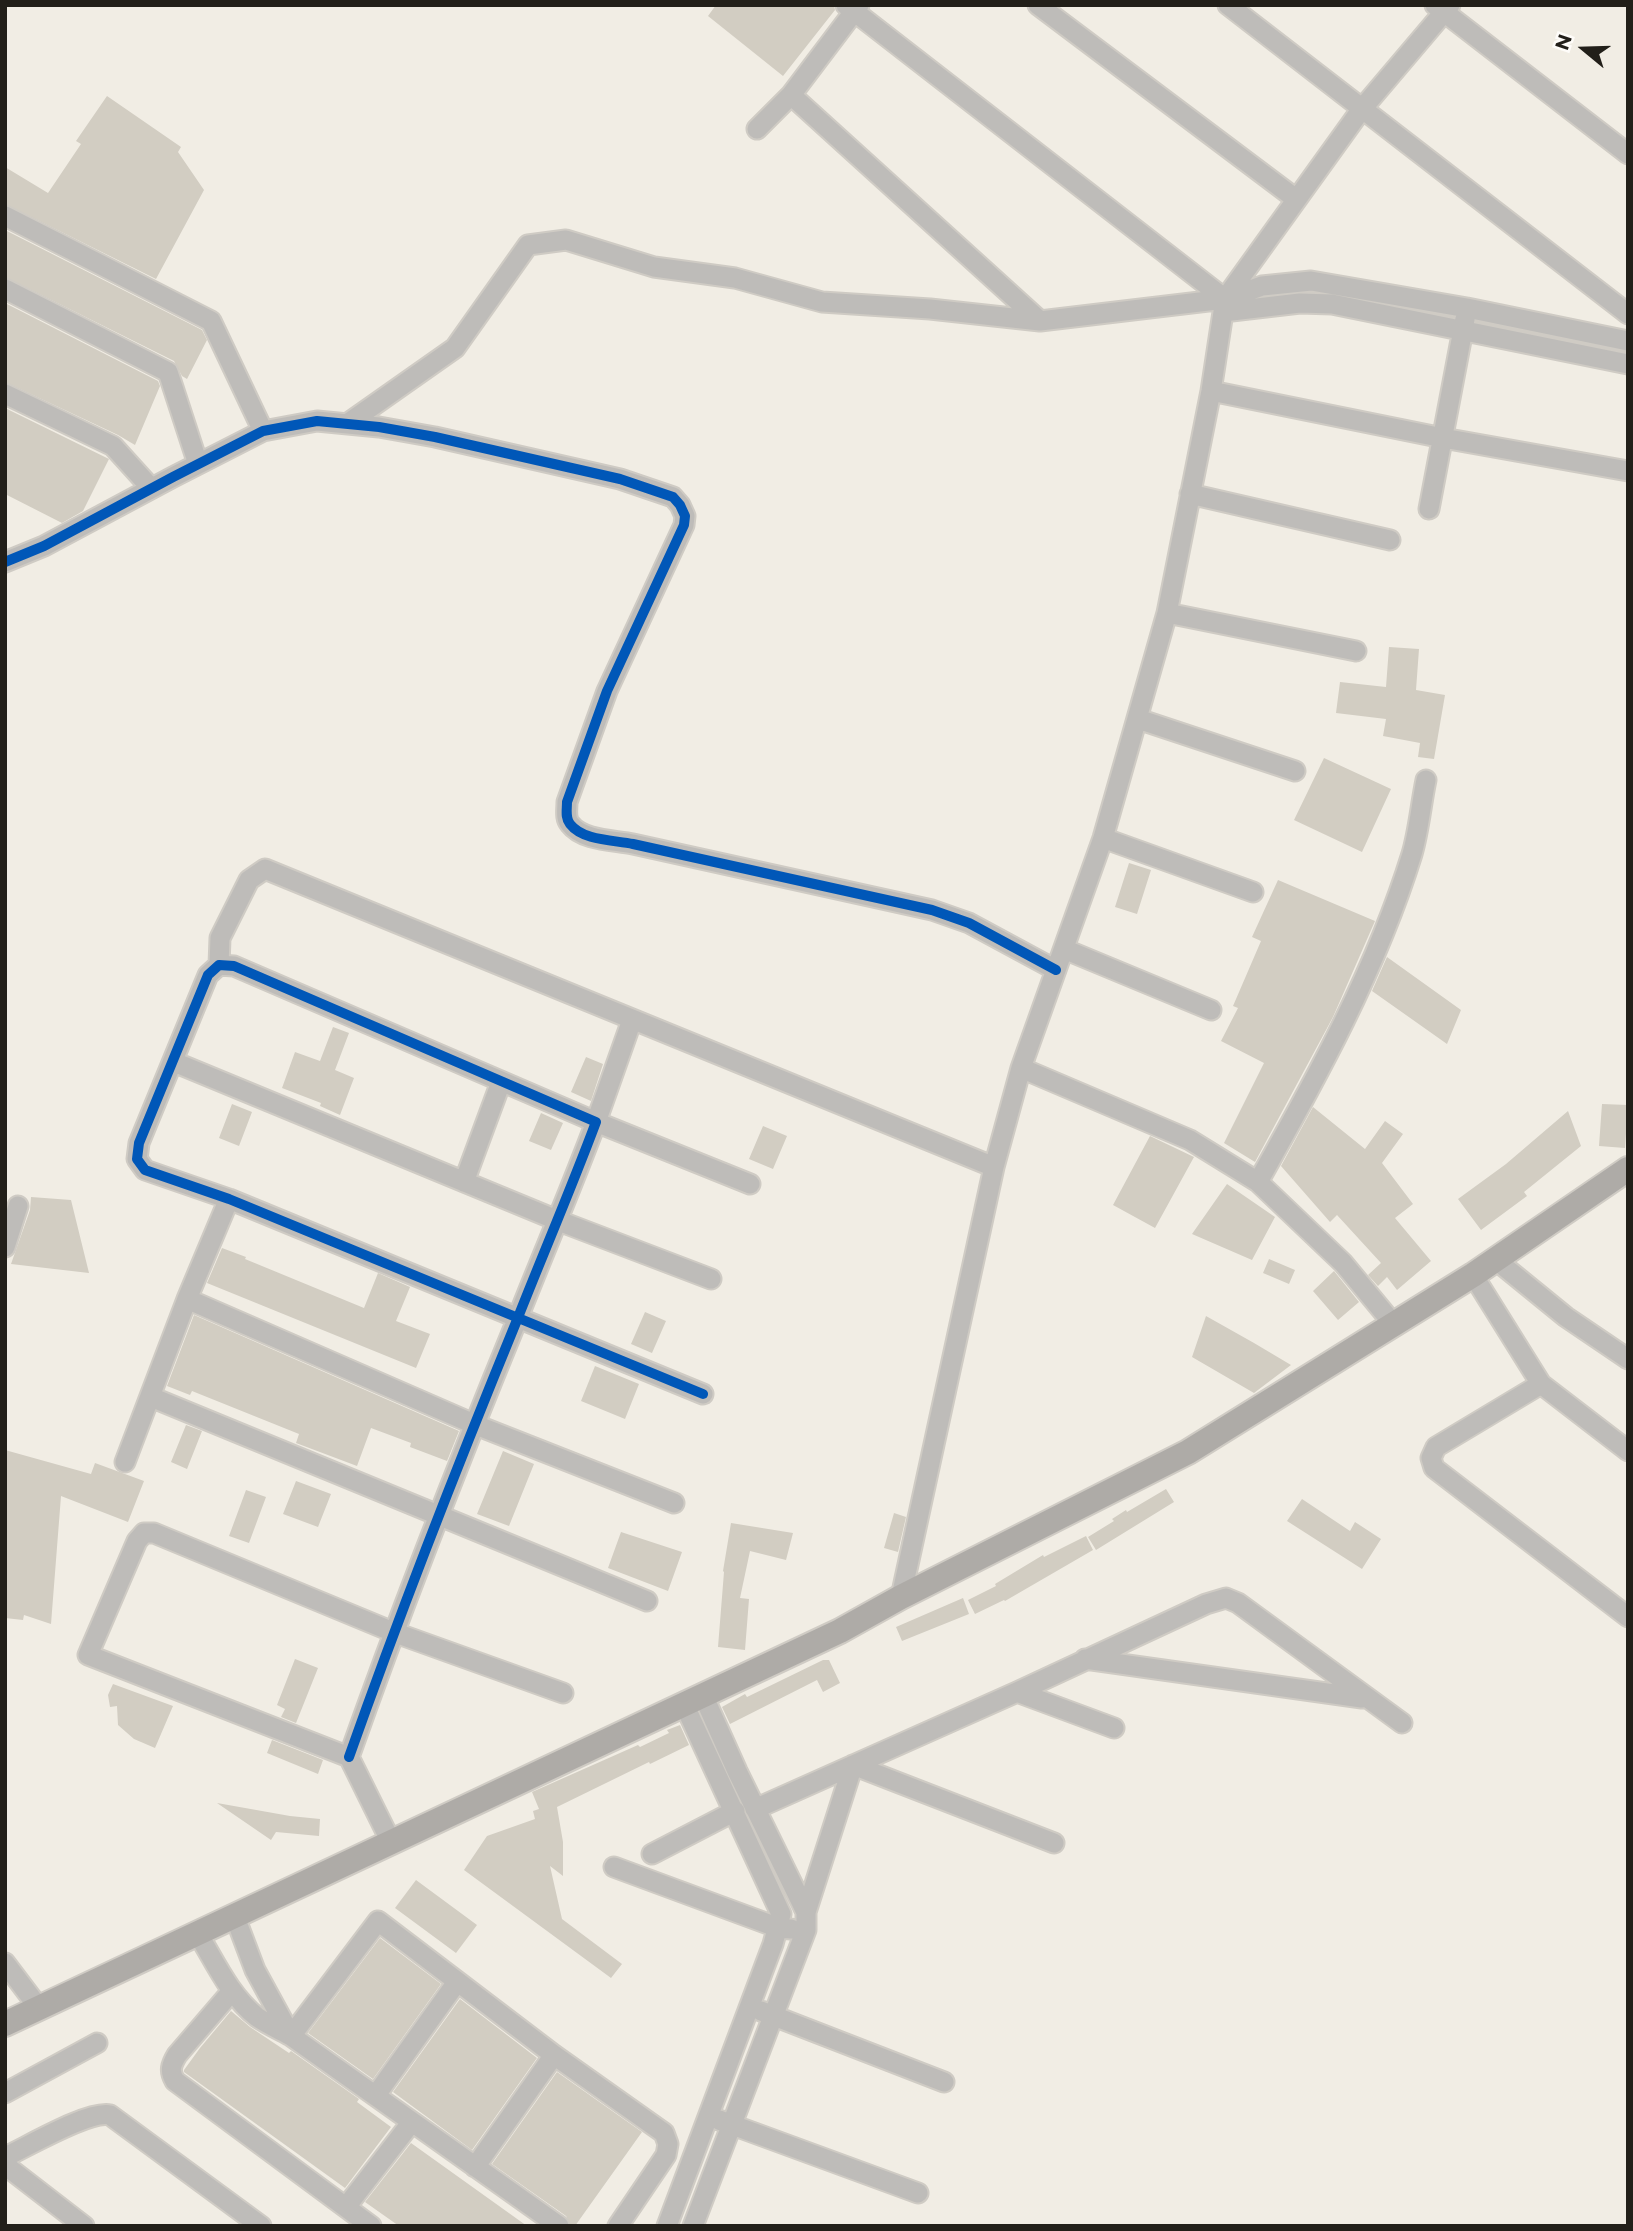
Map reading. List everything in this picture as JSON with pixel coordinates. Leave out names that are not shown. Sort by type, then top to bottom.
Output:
[{"type":"main road","points":[[5,2024],[840,1631],[901,1597],[1188,1452],[1395,1326],[1628,1169]]},
{"type":"street","points":[[1038,5],[1296,199]]},
{"type":"street","points":[[1228,5],[1628,314]]},
{"type":"street","points":[[901,1597],[994,1167],[1021,1068],[1103,838],[1167,613],[1211,391],[1224,306],[1296,199],[1361,110],[1444,7],[1628,154]]},
{"type":"street","points":[[757,129],[791,95],[853,8],[1224,306]]},
{"type":"street","points":[[791,95],[1040,321]]},
{"type":"street","points":[[5,216],[211,321],[263,431]]},
{"type":"street","points":[[347,424],[455,348],[528,245],[566,240],[654,267],[735,278],[822,302],[930,309],[1040,321],[1224,306],[1315,303],[1628,364]]},
{"type":"street","points":[[1224,306],[1262,286],[1311,281],[1467,308],[1628,341]]},
{"type":"street","points":[[5,289],[168,372],[198,464]]},
{"type":"street","points":[[1429,509],[1467,308]]},
{"type":"street","points":[[1211,391],[1443,438],[1628,471]]},
{"type":"street","points":[[5,394],[113,446],[151,488]]},
{"type":"street","points":[[5,562],[44,546],[263,431],[317,421],[379,427],[435,437],[620,479],[673,497],[685,516],[684,525],[607,691],[567,802],[566,816],[569,823],[587,835],[932,910],[969,923],[1056,971]]},
{"type":"street","points":[[1190,494],[1390,540]]},
{"type":"street","points":[[1167,613],[1356,650]]},
{"type":"street","points":[[1138,719],[1294,771]]},
{"type":"street","points":[[1258,1182],[1323,1066],[1372,962],[1412,852],[1426,780]]},
{"type":"street","points":[[1103,838],[1253,892]]},
{"type":"street","points":[[703,1394],[229,1199],[145,1170],[137,1159],[139,1143],[208,975],[219,965],[220,938],[249,880],[265,869],[994,1167]]},
{"type":"street","points":[[1064,949],[1211,1010]]},
{"type":"street","points":[[219,965],[234,966],[501,1082],[750,1184]]},
{"type":"street","points":[[349,1757],[393,1632],[439,1514],[559,1221],[632,1020]]},
{"type":"street","points":[[174,1062],[559,1221],[711,1279]]},
{"type":"street","points":[[1021,1068],[1191,1140],[1258,1182],[1343,1263],[1395,1326]]},
{"type":"street","points":[[464,1182],[501,1082]]},
{"type":"street","points":[[125,1461],[229,1199]]},
{"type":"street","points":[[5,1247],[18,1206]]},
{"type":"street","points":[[1496,1260],[1566,1317],[1628,1359]]},
{"type":"street","points":[[1473,1275],[1541,1384],[1628,1451]]},
{"type":"street","points":[[187,1300],[476,1425],[674,1503]]},
{"type":"street","points":[[1541,1384],[1436,1447],[1431,1458],[1434,1468],[1628,1617]]},
{"type":"street","points":[[151,1397],[648,1601]]},
{"type":"street","points":[[391,1842],[349,1757],[88,1655],[137,1541],[144,1533],[154,1533],[393,1632],[563,1693]]},
{"type":"street","points":[[745,1835],[759,1817],[853,1765],[1206,1604],[1226,1598],[1238,1603],[1402,1723]]},
{"type":"street","points":[[1085,1659],[1367,1699]]},
{"type":"street","points":[[1017,1692],[1114,1728]]},
{"type":"street","points":[[669,2225],[779,1928],[781,1914],[734,1811],[694,1700]]},
{"type":"street","points":[[694,1700],[759,1817],[806,1921]]},
{"type":"street","points":[[853,1765],[1054,1843]]},
{"type":"street","points":[[693,2226],[806,1921],[853,1765]]},
{"type":"street","points":[[652,1854],[734,1811]]},
{"type":"street","points":[[614,1867],[779,1928],[806,1921]]},
{"type":"street","points":[[235,1917],[255,1970],[291,2036]]},
{"type":"street","points":[[291,2036],[378,1921],[554,2055],[664,2133],[668,2144],[666,2155],[618,2226]]},
{"type":"street","points":[[198,1934],[233,1991],[257,2017],[291,2036],[559,2226]]},
{"type":"street","points":[[5,1963],[39,2008]]},
{"type":"street","points":[[376,2095],[457,1982]]},
{"type":"street","points":[[233,1991],[177,2055],[171,2064],[170,2074],[175,2081],[371,2226]]},
{"type":"street","points":[[750,2007],[944,2082]]},
{"type":"street","points":[[5,2093],[97,2043]]},
{"type":"street","points":[[475,2167],[554,2055]]},
{"type":"street","points":[[5,2157],[87,2117],[104,2113],[261,2226]]},
{"type":"street","points":[[709,2116],[918,2193]]},
{"type":"street","points":[[346,2207],[411,2123]]},
{"type":"street","points":[[5,2165],[84,2226]]},
{"type":"building","points":[[716,5],[834,5],[835,10],[783,76],[708,16]]},
{"type":"building","points":[[107,96],[181,147],[178,152],[204,190],[156,279],[5,204],[5,167],[48,193],[81,144],[76,141]]},
{"type":"building","points":[[5,230],[202,330],[207,340],[187,379],[182,376],[174,361],[5,277]]},
{"type":"building","points":[[5,303],[158,381],[160,386],[135,445],[5,382]]},
{"type":"building","points":[[5,408],[109,459],[83,511],[62,523],[5,494]]},
{"type":"building","points":[[1389,647],[1419,649],[1416,690],[1445,695],[1434,759],[1418,757],[1420,743],[1383,736],[1386,719],[1336,713],[1340,682],[1386,687]]},
{"type":"building","points":[[1324,758],[1391,789],[1362,852],[1294,820]]},
{"type":"building","points":[[1129,863],[1151,870],[1137,914],[1115,907]]},
{"type":"building","points":[[1278,880],[1375,921],[1333,1017],[1255,1162],[1224,1143],[1264,1063],[1221,1041],[1238,1008],[1233,1006],[1261,941],[1252,937]]},
{"type":"building","points":[[1387,957],[1461,1010],[1447,1044],[1372,991]]},
{"type":"building","points":[[333,1027],[349,1033],[335,1070],[354,1078],[340,1115],[320,1106],[321,1103],[282,1088],[295,1052],[320,1061]]},
{"type":"building","points":[[586,1057],[603,1064],[591,1101],[571,1092]]},
{"type":"building","points":[[232,1104],[252,1112],[239,1146],[219,1138]]},
{"type":"building","points":[[1602,1104],[1628,1105],[1625,1148],[1599,1146]]},
{"type":"building","points":[[1313,1107],[1365,1149],[1385,1121],[1403,1134],[1382,1163],[1413,1204],[1395,1218],[1431,1261],[1397,1290],[1387,1277],[1378,1286],[1368,1275],[1381,1263],[1337,1215],[1330,1222],[1281,1166]]},
{"type":"building","points":[[1568,1111],[1581,1146],[1524,1192],[1527,1196],[1481,1230],[1458,1199],[1506,1164]]},
{"type":"building","points":[[541,1113],[563,1123],[551,1150],[529,1141]]},
{"type":"building","points":[[763,1126],[787,1136],[773,1169],[749,1159]]},
{"type":"building","points":[[1150,1136],[1194,1157],[1155,1228],[1113,1205]]},
{"type":"building","points":[[1227,1184],[1275,1217],[1252,1260],[1192,1234]]},
{"type":"building","points":[[31,1197],[71,1200],[89,1273],[11,1264],[30,1210]]},
{"type":"building","points":[[222,1248],[364,1308],[378,1273],[410,1287],[396,1321],[430,1334],[416,1368],[207,1283]]},
{"type":"building","points":[[1269,1259],[1295,1270],[1289,1284],[1263,1273]]},
{"type":"building","points":[[1334,1271],[1359,1302],[1338,1320],[1313,1291]]},
{"type":"building","points":[[645,1312],[666,1321],[652,1353],[631,1344]]},
{"type":"building","points":[[194,1315],[459,1431],[447,1461],[410,1447],[411,1443],[371,1428],[357,1466],[296,1443],[299,1434],[192,1391],[190,1395],[167,1386]]},
{"type":"building","points":[[1206,1316],[1291,1365],[1254,1393],[1192,1357]]},
{"type":"building","points":[[595,1366],[639,1384],[625,1419],[581,1401]]},
{"type":"building","points":[[186,1425],[202,1431],[187,1469],[171,1462]]},
{"type":"building","points":[[5,1450],[91,1474],[95,1463],[144,1481],[128,1522],[61,1496],[51,1624],[24,1615],[23,1620],[5,1618]]},
{"type":"building","points":[[503,1451],[534,1464],[509,1526],[477,1514]]},
{"type":"building","points":[[296,1481],[331,1494],[318,1527],[283,1514]]},
{"type":"building","points":[[1166,1489],[1174,1502],[1096,1550],[1088,1537],[1126,1510],[1127,1512]]},
{"type":"building","points":[[246,1490],[266,1497],[249,1543],[229,1536]]},
{"type":"building","points":[[1302,1499],[1350,1531],[1355,1522],[1381,1539],[1362,1569],[1287,1521]]},
{"type":"building","points":[[894,1513],[906,1517],[898,1552],[884,1548]]},
{"type":"building","points":[[731,1523],[793,1533],[786,1560],[750,1551],[740,1598],[749,1599],[745,1650],[718,1647],[723,1571]]},
{"type":"building","points":[[621,1532],[682,1552],[668,1591],[608,1568]]},
{"type":"building","points":[[1086,1536],[1093,1550],[1005,1601],[975,1614],[968,1600],[996,1586],[995,1584],[1043,1555],[1044,1557]]},
{"type":"building","points":[[963,1598],[969,1614],[902,1641],[896,1627]]},
{"type":"building","points":[[295,1659],[318,1668],[296,1723],[281,1717],[285,1709],[277,1705]]},
{"type":"building","points":[[823,1660],[829,1660],[840,1683],[823,1692],[817,1680],[730,1724],[722,1707]]},
{"type":"building","points":[[113,1684],[173,1706],[155,1748],[134,1739],[118,1725],[117,1706],[110,1707],[108,1695]]},
{"type":"building","points":[[680,1725],[689,1745],[557,1807],[563,1842],[563,1876],[550,1866],[562,1919],[622,1964],[611,1978],[464,1870],[487,1836],[535,1819],[533,1811],[539,1809],[532,1792],[638,1745],[640,1747]]},
{"type":"building","points":[[272,1740],[323,1760],[318,1774],[267,1753]]},
{"type":"building","points":[[217,1803],[320,1819],[319,1836],[276,1832],[271,1840]]},
{"type":"building","points":[[416,1880],[477,1925],[456,1953],[395,1908]]},
{"type":"building","points":[[380,1938],[441,1984],[373,2079],[308,2033]]},
{"type":"building","points":[[460,1999],[537,2058],[472,2150],[393,2092]]},
{"type":"building","points":[[231,2011],[250,2027],[289,2053],[291,2051],[359,2099],[357,2102],[391,2127],[345,2188],[184,2072]]},
{"type":"building","points":[[557,2072],[642,2132],[575,2226],[571,2226],[566,2216],[492,2164]]},
{"type":"building","points":[[411,2143],[527,2226],[399,2226],[365,2202]]},
{"type":"cycle path","points":[[5,562],[44,546],[263,431],[317,421],[379,427],[435,437],[620,479],[673,497],[685,516],[684,525],[607,691],[567,802],[568,822],[583,834],[599,839],[633,844],[932,910],[969,923],[1056,970]]},
{"type":"cycle path","points":[[349,1757],[430,1537],[473,1428],[517,1320],[527,1295],[567,1197],[596,1122],[234,966],[219,965],[208,975],[139,1143],[137,1159],[145,1170],[229,1199],[703,1394]]}]
